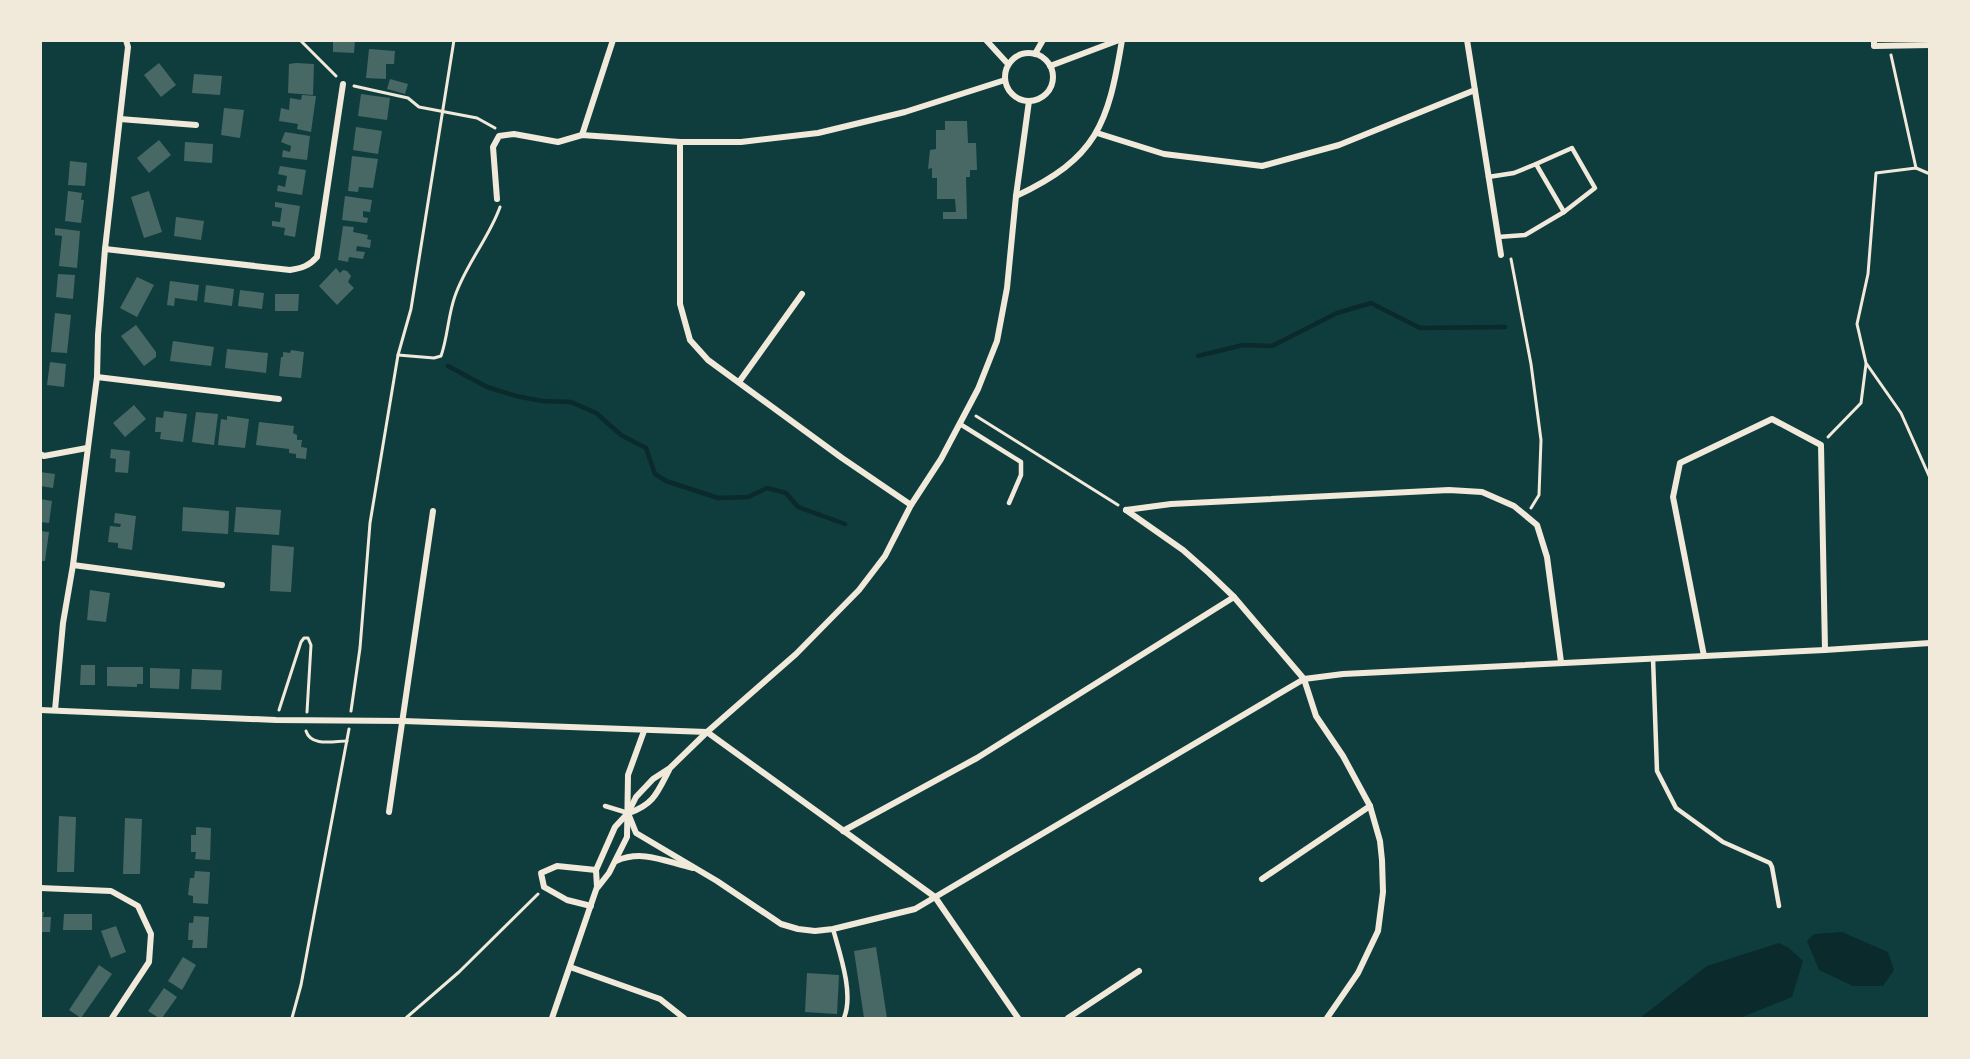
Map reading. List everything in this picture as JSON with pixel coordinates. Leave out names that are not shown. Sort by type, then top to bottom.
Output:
[{"type":"street","points":[[55,710],[63,623],[73,565],[97,377],[105,249],[128,47],[126,40]]},
{"type":"street","points":[[582,135],[612,40]]},
{"type":"street","points":[[986,40],[1008,64]]},
{"type":"street","points":[[1035,54],[1043,40]]},
{"type":"street","points":[[1090,40],[1094,50]]},
{"type":"street","points":[[1016,196],[1060,173],[1097,133],[1116,79],[1121,40],[1050,66]]},
{"type":"street","points":[[1467,40],[1501,255]]},
{"type":"street","points":[[1874,40],[1874,46],[1929,45]]},
{"type":"street","points":[[1020,54],[1035,54],[1041,57],[1050,66],[1052,82],[1049,89],[1037,99],[1022,100],[1010,92],[1005,80],[1008,64],[1020,54]]},
{"type":"street","points":[[497,199],[494,147],[500,136],[514,134],[558,142],[582,135],[680,142],[741,142],[818,133],[905,112],[1005,80]]},
{"type":"street","points":[[105,249],[290,270],[311,263],[317,257],[343,84]]},
{"type":"street","points":[[1097,133],[1164,154],[1262,166],[1339,145],[1475,90]]},
{"type":"street","points":[[552,1018],[597,887],[596,870],[615,827],[653,778],[670,768],[707,732],[796,654],[859,590],[885,556],[911,505],[967,411],[997,341],[1007,288],[1016,196],[1029,101]]},
{"type":"street","points":[[120,119],[196,125]]},
{"type":"street","points":[[680,142],[680,304],[690,340],[708,360],[842,458],[911,505]]},
{"type":"street","points":[[739,382],[802,294]]},
{"type":"street","points":[[97,377],[279,399]]},
{"type":"street","points":[[1704,656],[1673,497],[1680,463],[1772,419],[1821,445],[1826,650]]},
{"type":"street","points":[[40,454],[44,456],[87,448]]},
{"type":"street","points":[[1126,510],[1171,504],[1449,490],[1482,492],[1514,506],[1537,525],[1547,557],[1562,662]]},
{"type":"street","points":[[1126,510],[1183,550],[1234,597],[1304,679],[1316,716],[1343,756],[1370,806],[1380,841],[1382,860],[1383,892],[1378,931],[1358,973],[1327,1018]]},
{"type":"street","points":[[389,812],[433,511]]},
{"type":"street","points":[[73,565],[222,585]]},
{"type":"street","points":[[843,831],[977,758],[1234,597]]},
{"type":"street","points":[[628,813],[636,833],[699,870],[780,924],[815,931],[833,929],[915,909],[1304,679],[1343,674],[1929,643]]},
{"type":"street","points":[[40,710],[280,720],[403,721],[707,732],[935,897],[1018,1018]]},
{"type":"street","points":[[597,887],[609,873],[627,837],[628,776],[644,731]]},
{"type":"street","points":[[628,813],[646,807],[662,786],[670,768]]},
{"type":"street","points":[[1262,879],[1370,806]]},
{"type":"street","points":[[615,862],[628,855],[643,854],[699,870]]},
{"type":"street","points":[[591,906],[567,900],[544,887],[541,873],[557,866],[596,870]]},
{"type":"street","points":[[40,888],[111,891],[138,906],[152,934],[150,962],[112,1018]]},
{"type":"street","points":[[570,967],[660,999],[684,1018]]},
{"type":"street","points":[[1068,1018],[1139,971]]},
{"type":"lane","points":[[1488,177],[1514,173],[1572,147],[1595,188],[1564,212],[1525,235],[1498,237]]},
{"type":"lane","points":[[1536,164],[1564,212]]},
{"type":"lane","points":[[960,424],[1021,462],[1021,475],[1009,503]]},
{"type":"lane","points":[[1653,658],[1657,771],[1676,808],[1724,842],[1770,863],[1779,906]]},
{"type":"lane","points":[[605,806],[628,813]]},
{"type":"lane","points":[[602,856],[615,862]]},
{"type":"lane","points":[[833,929],[841,958],[849,1007],[844,1018]]},
{"type":"path","points":[[300,40],[343,84],[408,98],[418,107],[477,118]]},
{"type":"path","points":[[351,712],[360,648],[370,523],[398,355],[411,309],[454,40]]},
{"type":"path","points":[[1889,46],[1916,168]]},
{"type":"path","points":[[1821,445],[1861,403],[1866,363],[1857,324],[1868,274],[1876,173],[1916,168],[1929,174]]},
{"type":"path","points":[[398,355],[434,358],[441,356],[454,297],[467,268],[493,227],[500,207],[497,199]]},
{"type":"path","points":[[1501,255],[1511,258],[1531,364],[1541,440],[1539,495],[1526,516]]},
{"type":"path","points":[[1866,363],[1901,413],[1929,478]]},
{"type":"path","points":[[967,411],[1126,510]]},
{"type":"path","points":[[280,720],[300,645],[304,638],[310,640],[311,645],[307,716]]},
{"type":"path","points":[[292,1018],[315,915],[350,722]]},
{"type":"path","points":[[306,728],[307,735],[313,740],[347,741]]},
{"type":"path","points":[[406,1018],[459,972],[544,887]]},
{"type":"water","points":[[1842,932],[1888,952],[1894,970],[1883,986],[1853,986],[1819,970],[1807,941],[1814,934]]},
{"type":"water","points":[[1779,943],[1789,948],[1803,961],[1792,997],[1740,1018],[1640,1018],[1707,966]]},
{"type":"building","points":[[333,40],[355,40],[354,53],[333,52]]},
{"type":"building","points":[[369,49],[395,51],[394,64],[386,64],[386,79],[366,78]]},
{"type":"building","points":[[159,63],[176,85],[161,97],[144,75]]},
{"type":"building","points":[[289,64],[314,64],[313,95],[288,93]]},
{"type":"building","points":[[194,74],[222,76],[220,95],[192,93]]},
{"type":"building","points":[[390,79],[408,84],[405,94],[387,89]]},
{"type":"building","points":[[361,94],[390,98],[387,120],[358,116]]},
{"type":"building","points":[[302,95],[316,96],[311,132],[297,129],[298,124],[279,121],[281,108],[289,110],[290,98],[301,100]]},
{"type":"building","points":[[224,108],[244,110],[240,138],[221,135]]},
{"type":"building","points":[[945,121],[967,121],[968,143],[976,143],[977,170],[970,170],[970,177],[966,177],[967,219],[943,219],[943,212],[956,212],[955,199],[937,199],[937,178],[932,178],[932,168],[928,169],[930,150],[936,149],[936,130],[945,130]]},
{"type":"building","points":[[356,127],[382,131],[378,154],[353,150]]},
{"type":"building","points":[[285,132],[310,136],[307,160],[282,157],[283,150],[290,152],[291,146],[281,142]]},
{"type":"building","points":[[159,140],[171,155],[149,173],[137,158]]},
{"type":"building","points":[[185,142],[213,144],[212,163],[184,161]]},
{"type":"building","points":[[352,156],[378,159],[373,188],[359,187],[358,192],[348,191]]},
{"type":"building","points":[[70,161],[87,163],[85,186],[68,185]]},
{"type":"building","points":[[280,166],[306,170],[302,195],[277,191],[278,185],[285,187],[287,176],[278,174]]},
{"type":"building","points":[[68,191],[82,193],[81,200],[84,200],[81,223],[65,221]]},
{"type":"building","points":[[149,191],[162,232],[144,238],[131,197]]},
{"type":"building","points":[[345,196],[372,200],[370,212],[363,211],[363,217],[368,218],[367,223],[342,220]]},
{"type":"building","points":[[275,202],[300,206],[295,237],[284,235],[285,228],[272,226],[272,221],[280,222],[282,208],[275,207]]},
{"type":"building","points":[[176,217],[204,221],[201,240],[174,236]]},
{"type":"building","points":[[343,226],[354,227],[353,232],[368,235],[367,239],[371,240],[370,248],[357,246],[356,251],[365,252],[363,259],[349,257],[348,262],[338,260]]},
{"type":"building","points":[[55,228],[80,231],[77,268],[59,266],[62,236],[55,235]]},
{"type":"building","points":[[336,268],[340,273],[343,270],[347,271],[351,276],[348,282],[354,288],[337,305],[319,286]]},
{"type":"building","points":[[58,274],[75,275],[73,299],[56,297]]},
{"type":"building","points":[[137,277],[154,285],[137,317],[120,308]]},
{"type":"building","points":[[170,281],[199,285],[197,301],[175,298],[174,306],[167,305]]},
{"type":"building","points":[[206,285],[234,289],[232,306],[204,302]]},
{"type":"building","points":[[240,290],[264,293],[262,309],[238,306]]},
{"type":"building","points":[[275,294],[299,294],[298,311],[275,311]]},
{"type":"building","points":[[55,313],[71,315],[67,353],[51,352]]},
{"type":"building","points":[[136,325],[156,352],[156,357],[144,366],[121,336]]},
{"type":"building","points":[[173,341],[214,347],[211,366],[170,361]]},
{"type":"building","points":[[227,349],[268,353],[266,373],[225,368]]},
{"type":"building","points":[[291,350],[304,352],[301,378],[279,376],[283,352],[290,353]]},
{"type":"building","points":[[50,362],[66,364],[64,387],[47,385]]},
{"type":"building","points":[[134,405],[146,419],[125,437],[113,423]]},
{"type":"building","points":[[164,411],[187,414],[183,442],[160,439],[161,432],[155,432],[156,417],[163,418]]},
{"type":"building","points":[[196,412],[218,414],[214,445],[192,442]]},
{"type":"building","points":[[227,416],[249,419],[245,448],[218,445],[221,419],[227,420]]},
{"type":"building","points":[[259,422],[294,426],[293,433],[297,435],[297,440],[302,440],[301,447],[307,448],[306,459],[296,458],[296,454],[289,453],[289,449],[256,445]]},
{"type":"building","points":[[111,449],[130,451],[128,473],[115,472],[116,459],[110,458]]},
{"type":"building","points":[[40,472],[55,474],[53,488],[40,486]]},
{"type":"building","points":[[40,499],[52,501],[49,523],[40,522]]},
{"type":"building","points":[[183,507],[229,511],[228,534],[182,531]]},
{"type":"building","points":[[236,507],[281,510],[279,535],[234,532]]},
{"type":"building","points":[[115,513],[136,516],[132,550],[118,548],[118,543],[108,542],[110,526],[120,527],[121,524],[114,523]]},
{"type":"building","points":[[40,531],[49,532],[45,561],[40,561]]},
{"type":"building","points":[[272,545],[294,547],[291,592],[270,591]]},
{"type":"building","points":[[90,590],[110,593],[106,622],[87,620]]},
{"type":"building","points":[[81,665],[95,665],[95,685],[80,685]]},
{"type":"building","points":[[107,667],[143,667],[143,684],[137,684],[137,687],[107,686]]},
{"type":"building","points":[[150,668],[180,669],[179,689],[150,688]]},
{"type":"building","points":[[192,669],[222,670],[221,690],[191,689]]},
{"type":"building","points":[[59,816],[76,817],[74,872],[57,872]]},
{"type":"building","points":[[125,818],[142,819],[140,874],[123,874]]},
{"type":"building","points":[[196,827],[211,828],[210,860],[195,859],[196,852],[191,852],[191,835],[196,835]]},
{"type":"building","points":[[195,871],[210,872],[208,904],[193,903],[193,896],[188,895],[190,878],[194,878]]},
{"type":"building","points":[[40,912],[44,912],[43,917],[51,917],[50,932],[40,932]]},
{"type":"building","points":[[64,914],[92,914],[92,930],[63,930]]},
{"type":"building","points":[[194,916],[209,917],[207,948],[192,948],[193,940],[188,940],[189,923],[193,923]]},
{"type":"building","points":[[116,926],[126,952],[111,958],[101,931]]},
{"type":"building","points":[[876,947],[887,1018],[864,1018],[854,951]]},
{"type":"building","points":[[183,957],[196,965],[182,990],[168,981]]},
{"type":"building","points":[[99,965],[112,974],[81,1018],[69,1010]]},
{"type":"building","points":[[807,973],[839,975],[837,1014],[805,1012]]},
{"type":"building","points":[[164,988],[177,997],[162,1018],[159,1018],[148,1011]]},
{"type":"waterway","points":[[1198,356],[1243,345],[1272,346],[1337,313],[1371,303],[1420,328],[1505,327]]},
{"type":"waterway","points":[[448,366],[487,387],[542,401],[571,402],[596,413],[621,435],[646,448],[655,474],[666,481],[718,498],[748,497],[767,488],[786,493],[798,507],[845,524]]}]
